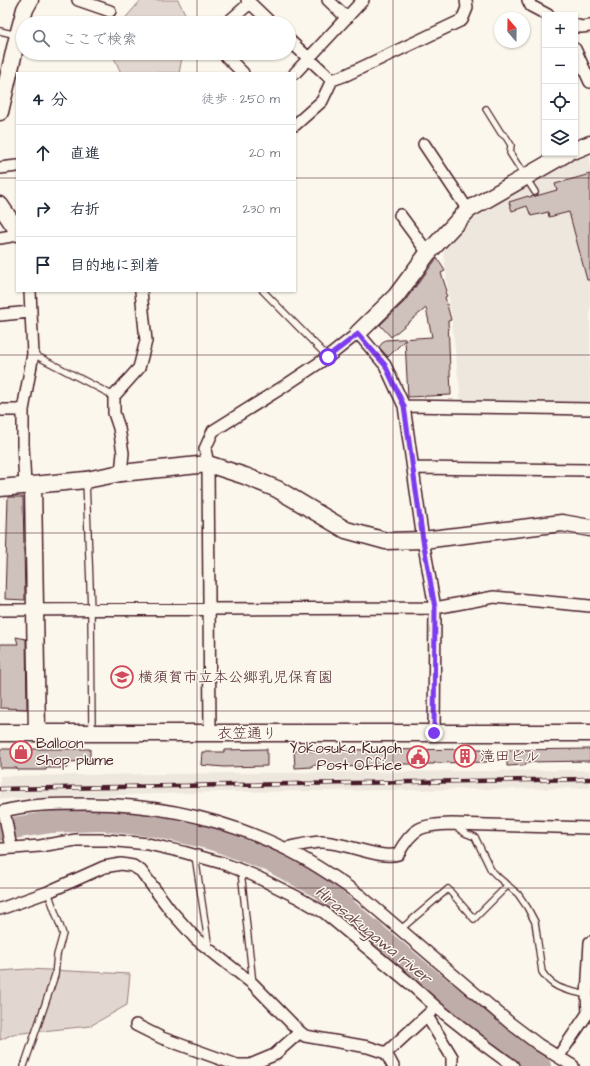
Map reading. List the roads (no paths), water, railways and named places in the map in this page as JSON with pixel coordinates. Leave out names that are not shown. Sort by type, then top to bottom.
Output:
[{"type":"street","points":[[23,16],[30,0]]},
{"type":"street","points":[[78,0],[110,11]]},
{"type":"street","points":[[328,0],[347,18]]},
{"type":"street","points":[[296,72],[363,0]]},
{"type":"street","points":[[296,124],[322,100],[332,80],[462,20],[467,8],[466,0]]},
{"type":"street","points":[[528,0],[531,6],[542,12]]},
{"type":"street","points":[[234,16],[248,1],[264,16]]},
{"type":"street","points":[[578,26],[590,26]]},
{"type":"street","points":[[0,112],[16,44]]},
{"type":"street","points":[[296,47],[332,80]]},
{"type":"street","points":[[578,56],[590,82]]},
{"type":"street","points":[[230,60],[242,72]]},
{"type":"street","points":[[424,144],[468,210]]},
{"type":"street","points":[[578,149],[590,144]]},
{"type":"street","points":[[210,733],[208,464],[205,449],[213,431],[328,357],[358,334],[396,296],[428,252],[468,210],[562,156]]},
{"type":"street","points":[[0,168],[16,166]]},
{"type":"street","points":[[0,205],[16,229]]},
{"type":"street","points":[[400,215],[428,252]]},
{"type":"street","points":[[0,238],[16,235]]},
{"type":"street","points":[[30,292],[32,354],[23,410],[22,444],[29,485],[35,610],[37,733]]},
{"type":"street","points":[[122,473],[123,453],[119,428],[114,413],[114,396],[139,368],[146,341],[141,292]]},
{"type":"street","points":[[0,315],[30,312]]},
{"type":"street","points":[[358,334],[385,365],[404,406],[423,540],[435,608],[434,733]]},
{"type":"street","points":[[404,406],[590,409]]},
{"type":"street","points":[[0,410],[23,410]]},
{"type":"street","points":[[0,488],[86,480],[122,473],[208,464],[246,476],[277,489],[346,530],[386,541],[423,540],[562,523],[590,528]]},
{"type":"street","points":[[413,468],[590,470]]},
{"type":"street","points":[[0,610],[435,608],[494,597],[590,606]]},
{"type":"street","name":"衣笠通り","points":[[0,733],[590,733]]},
{"type":"street","points":[[11,846],[3,812],[24,807],[48,805],[134,805],[224,824],[262,838],[285,848],[361,896],[510,1023],[539,1046],[573,1066]]},
{"type":"street","points":[[285,848],[321,842],[343,844],[381,855],[391,856],[398,854],[411,833],[430,826],[452,824],[590,828]]},
{"type":"street","points":[[0,850],[11,846],[40,846],[76,840],[107,840],[148,844],[195,855],[241,870],[297,897],[325,913],[436,1007],[513,1066]]},
{"type":"street","points":[[0,908],[48,892],[104,867],[121,864],[133,866],[141,871],[171,911],[196,939],[253,984],[305,1036],[368,1047],[386,1053],[393,1066]]},
{"type":"street","points":[[590,942],[587,995],[590,1026]]},
{"type":"street","points":[[386,1053],[436,1007]]},
{"type":"street","points":[[558,1057],[588,1013]]},
{"type":"street","points":[[427,1016],[452,1057],[452,1066]]},
{"type":"street","points":[[136,1025],[162,1038],[237,1064],[250,1065],[274,1055],[300,1032]]},
{"type":"lane","points":[[0,32],[16,35]]},
{"type":"lane","points":[[486,109],[501,134],[506,137],[511,145],[510,153],[535,192]]},
{"type":"lane","points":[[265,292],[328,357]]},
{"type":"lane","points":[[32,354],[114,396]]},
{"type":"lane","points":[[86,480],[91,610],[92,733]]},
{"type":"lane","points":[[452,824],[465,833],[475,837],[491,870],[498,878],[508,884],[528,907],[535,922],[542,972],[546,978],[557,988],[587,995]]},
{"type":"lane","points":[[195,855],[210,951]]},
{"type":"lane","points":[[241,870],[253,984]]},
{"type":"lane","points":[[401,929],[448,889],[474,919],[508,884]]},
{"type":"lane","points":[[24,1066],[55,975],[57,955],[63,934],[48,892]]},
{"type":"waterway","name":"Hirasakugawa river","points":[[0,830],[52,822],[103,820],[156,826],[216,840],[273,862],[321,888],[417,969],[527,1058],[540,1066]]},
{"type":"railway","points":[[0,789],[590,779]]},
{"type":"place","name":"横須賀市立本公郷乳児保育園","points":[[122,677]]},
{"type":"place","name":"Balloon Shop plume","points":[[21,752]]},
{"type":"place","name":"滝田ビル","points":[[465,756]]},
{"type":"place","name":"Yokosuka Kugoh Post Office","points":[[418,757]]}]
